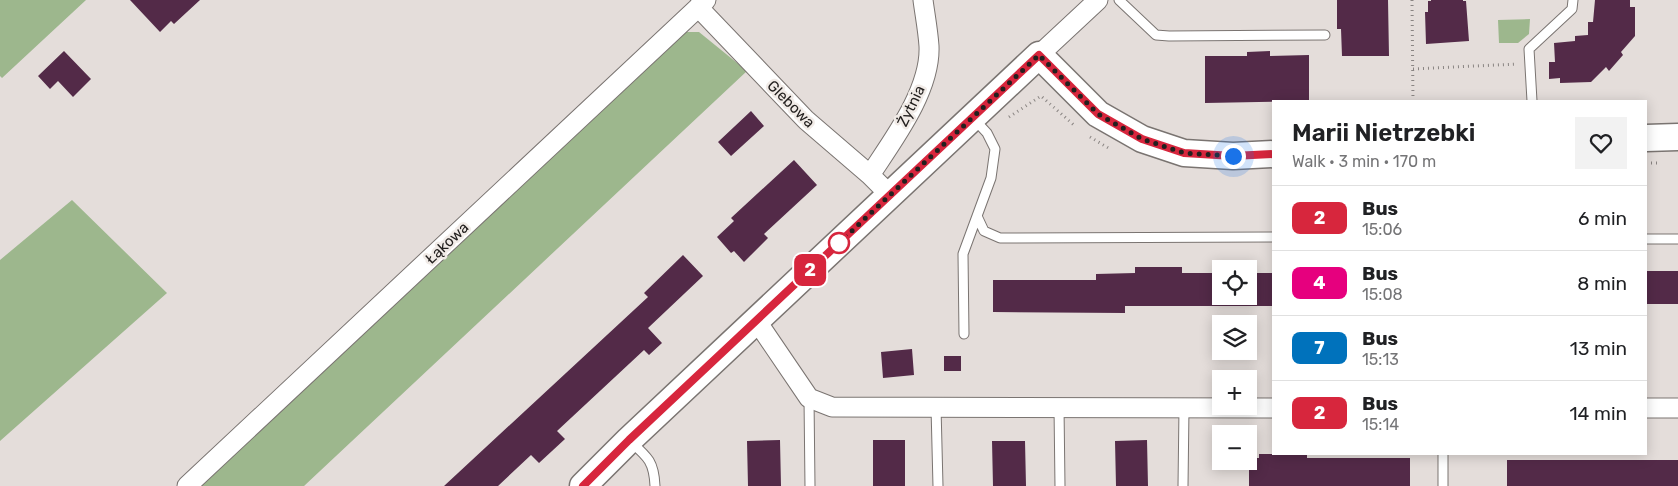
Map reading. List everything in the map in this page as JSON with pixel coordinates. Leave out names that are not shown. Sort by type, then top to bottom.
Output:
[{"type":"street","name":"Żytnia","points":[[870,175],[898,134],[923,86],[929,48],[923,0]]},
{"type":"street","points":[[583,486],[629,440],[890,195],[980,127],[1039,55],[1098,0]]},
{"type":"street","name":"Glebowa","points":[[702,4],[806,120],[870,175],[890,195]]},
{"type":"street","name":"Łąkowa","points":[[187,486],[702,4]]},
{"type":"street","points":[[1039,55],[1098,114],[1142,139],[1184,153],[1233,156],[1272,154]]},
{"type":"street","points":[[1647,138],[1678,137]]},
{"type":"street","points":[[756,320],[809,398],[832,407],[1272,408]]},
{"type":"street","points":[[1647,408],[1678,408]]},
{"type":"lane","points":[[1119,0],[1156,35],[1325,35]]},
{"type":"lane","points":[[1532,100],[1529,49],[1572,9],[1573,0]]},
{"type":"lane","points":[[964,334],[963,254],[991,178],[995,149],[980,127]]},
{"type":"lane","points":[[977,216],[984,231],[1000,238],[1272,237]]},
{"type":"lane","points":[[1647,239],[1678,239]]},
{"type":"lane","points":[[809,398],[810,486]]},
{"type":"lane","points":[[936,407],[938,486]]},
{"type":"lane","points":[[1059,407],[1060,486]]},
{"type":"lane","points":[[1183,486],[1184,408]]},
{"type":"lane","points":[[629,440],[649,459],[655,478],[655,486]]},
{"type":"lane","points":[[1443,455],[1443,486]]},
{"type":"path","points":[[1412,0],[1413,100]]},
{"type":"path","points":[[1413,69],[1530,64]]},
{"type":"path","points":[[980,127],[1003,120],[1041,96],[1081,130]]},
{"type":"path","points":[[1088,136],[1111,150]]},
{"type":"green space","points":[[0,0],[86,0],[2,78],[0,76]]},
{"type":"green space","points":[[1530,19],[1529,34],[1518,43],[1499,43],[1498,20]]},
{"type":"green space","points":[[678,32],[699,32],[747,71],[304,486],[196,486]]},
{"type":"green space","points":[[72,200],[167,293],[0,441],[0,260]]},
{"type":"building","points":[[130,0],[200,0],[174,24],[171,21],[160,32]]},
{"type":"building","points":[[1337,0],[1388,0],[1389,56],[1342,56],[1341,29],[1337,29]]},
{"type":"building","points":[[1595,0],[1630,0],[1630,7],[1635,7],[1635,36],[1621,52],[1623,55],[1609,71],[1606,67],[1591,82],[1560,83],[1560,78],[1549,79],[1549,62],[1555,62],[1554,43],[1575,41],[1575,36],[1588,35],[1588,22],[1593,22]]},
{"type":"building","points":[[1428,1],[1466,1],[1469,41],[1426,44],[1425,12],[1428,12]]},
{"type":"building","points":[[64,51],[91,79],[73,97],[58,81],[50,89],[38,76]]},
{"type":"building","points":[[1270,51],[1270,56],[1309,55],[1309,100],[1205,103],[1205,56],[1247,56],[1247,52]]},
{"type":"building","points":[[751,111],[764,126],[731,156],[718,142]]},
{"type":"building","points":[[794,160],[817,185],[764,234],[768,238],[744,262],[734,251],[731,253],[717,237],[734,221],[731,218]]},
{"type":"building","points":[[683,255],[703,276],[648,328],[662,343],[649,355],[644,350],[557,431],[565,439],[539,463],[531,455],[498,486],[444,486],[648,297],[644,293]]},
{"type":"building","points":[[1135,267],[1182,267],[1182,273],[1212,273],[1212,305],[1257,305],[1257,273],[1272,273],[1272,306],[1125,306],[1125,313],[993,312],[993,280],[1096,280],[1096,274],[1135,273]]},
{"type":"building","points":[[1647,271],[1678,271],[1678,304],[1647,304]]},
{"type":"building","points":[[912,349],[914,375],[883,378],[881,352]]},
{"type":"building","points":[[944,356],[961,356],[961,371],[944,371]]},
{"type":"building","points":[[780,440],[781,486],[748,486],[747,441]]},
{"type":"building","points":[[873,440],[905,440],[905,486],[873,486]]},
{"type":"building","points":[[1147,440],[1148,486],[1116,486],[1115,441]]},
{"type":"building","points":[[992,441],[1025,441],[1026,486],[993,486]]},
{"type":"building","points":[[1259,454],[1272,454],[1307,455],[1307,458],[1410,458],[1410,486],[1249,486],[1249,470],[1257,470],[1257,458],[1259,458]]},
{"type":"building","points":[[1507,460],[1678,460],[1678,486],[1507,486]]},
{"type":"bus line","name":"2","points":[[583,486],[629,440],[1039,55],[1098,114],[1142,139],[1184,153],[1233,156],[1272,154]]},
{"type":"route","points":[[839,243],[1039,55],[1098,114],[1142,139],[1184,153],[1233,156]]}]
